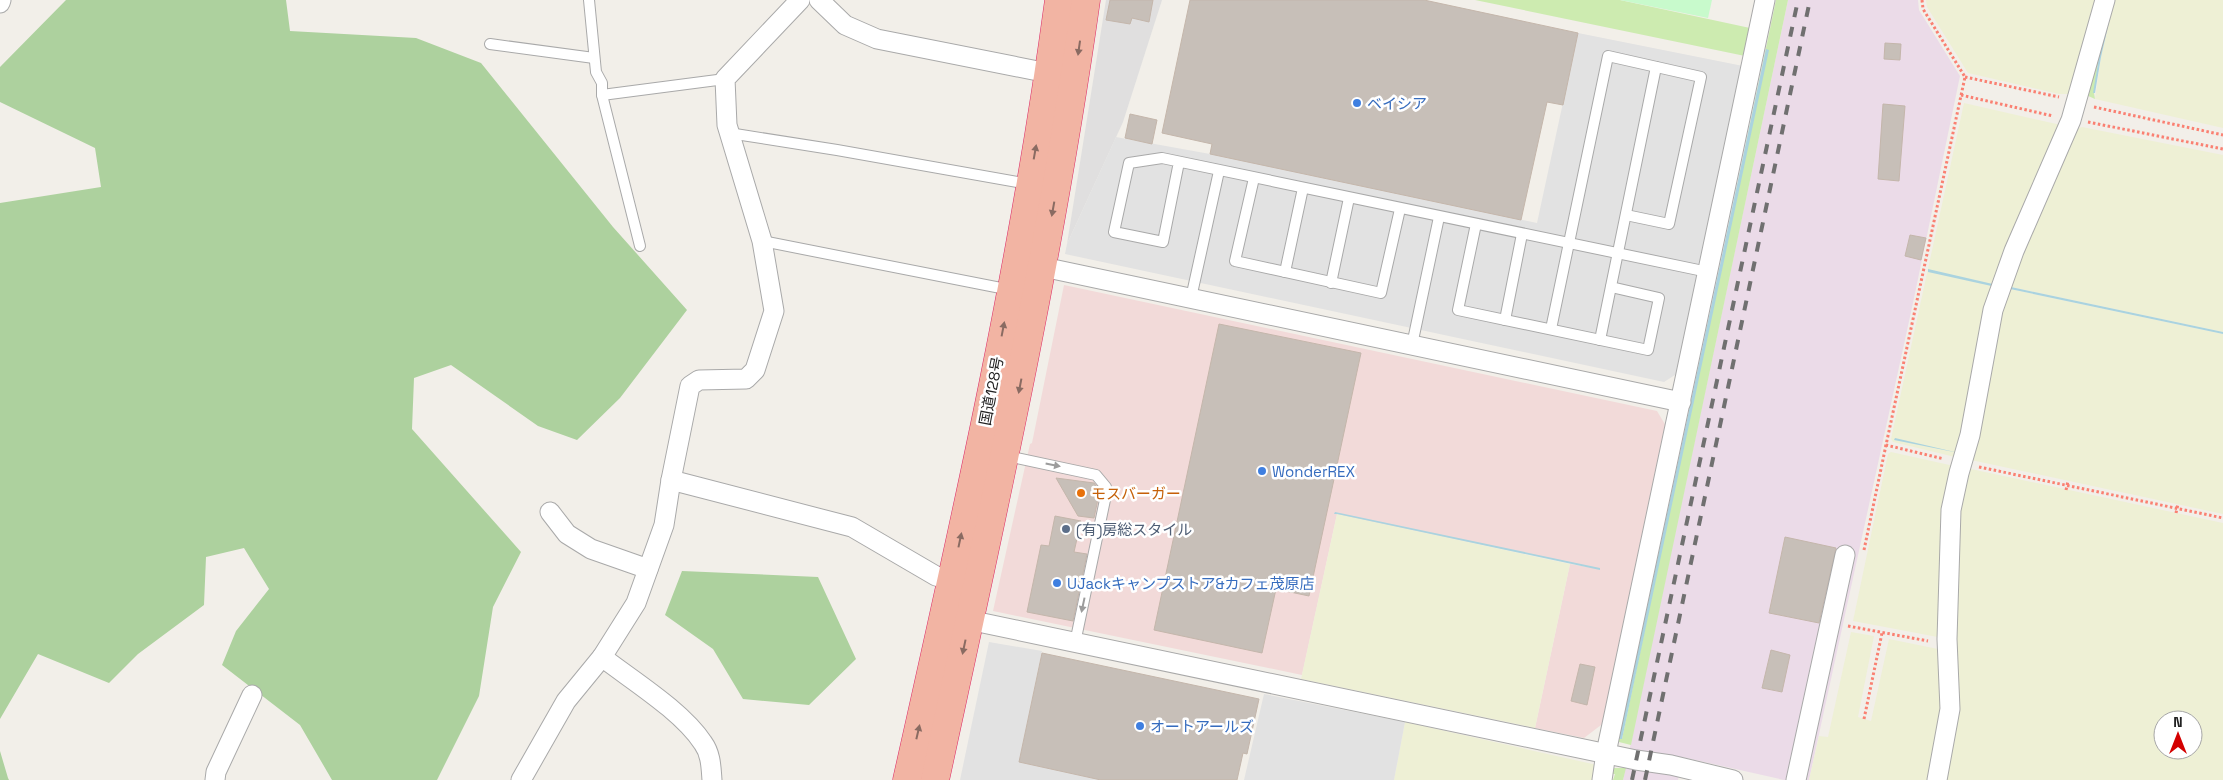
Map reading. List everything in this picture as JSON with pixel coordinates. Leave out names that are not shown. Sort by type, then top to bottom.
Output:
[{"type":"highway","name":"国道128号","points":[[965,584],[1006,455],[1043,267],[1062,75],[1059,0]]},
{"type":"highway","name":"国道128号","points":[[907,780],[957,618],[965,584],[1011,290],[1030,184],[1086,0]]},
{"type":"highway","name":"国道128号","points":[[935,780],[957,618]]},
{"type":"street","points":[[521,780],[566,701],[602,657],[636,603],[664,526],[671,480],[690,386],[699,380],[746,379],[755,370],[774,311],[762,242],[727,125],[725,79],[800,0]]},
{"type":"street","points":[[819,0],[845,25],[877,39],[1062,75]]},
{"type":"street","points":[[1602,780],[1606,753],[1765,0]]},
{"type":"street","points":[[1937,780],[1950,709],[1947,644],[1951,510],[1970,435],[1993,310],[2014,251],[2074,110],[2105,0]]},
{"type":"street","points":[[1043,267],[1680,402]]},
{"type":"street","points":[[671,480],[852,527],[936,576],[965,584]]},
{"type":"street","points":[[550,512],[567,534],[591,549],[648,569]]},
{"type":"street","points":[[1796,780],[1845,555]]},
{"type":"street","points":[[957,618],[1671,765],[1733,780]]},
{"type":"street","points":[[602,657],[681,718],[698,736],[710,758],[712,780]]},
{"type":"street","points":[[216,780],[216,772],[252,696]]},
{"type":"lane","points":[[589,0],[596,72],[602,82],[602,95],[640,246]]},
{"type":"lane","points":[[490,44],[594,58]]},
{"type":"lane","points":[[1551,329],[1608,56],[1700,77],[1669,224],[1626,215]]},
{"type":"lane","points":[[1600,340],[1656,67]]},
{"type":"lane","points":[[602,95],[725,79]]},
{"type":"lane","points":[[729,133],[1030,184]]},
{"type":"lane","points":[[1179,162],[1163,242],[1114,232],[1129,163],[1162,158],[1708,272]]},
{"type":"lane","points":[[1191,298],[1218,171]]},
{"type":"lane","points":[[1254,178],[1235,261],[1331,283],[1381,293],[1400,209]]},
{"type":"lane","points":[[1285,272],[1303,188]]},
{"type":"lane","points":[[1331,283],[1349,198]]},
{"type":"lane","points":[[1412,345],[1439,217]]},
{"type":"lane","points":[[1476,224],[1458,310],[1648,350],[1659,298],[1611,287]]},
{"type":"lane","points":[[1505,320],[1522,234]]},
{"type":"lane","points":[[762,242],[1011,290]]},
{"type":"lane","points":[[1006,455],[1096,474],[1106,487],[1106,495],[1075,643]]},
{"type":"path","points":[[1922,0],[1923,9],[1965,77],[1961,95]]},
{"type":"path","points":[[2066,490],[2068,480]]},
{"type":"path","points":[[2176,513],[2178,504]]},
{"type":"path","points":[[1847,626],[1947,644]]},
{"type":"path","points":[[1864,719],[1882,633]]},
{"type":"shaded area","points":[[1106,0],[1162,0],[1123,122],[1067,244]]},
{"type":"shaded area","points":[[1788,0],[1918,0],[1919,10],[1960,76],[1913,303],[1809,780],[1784,780],[1682,757],[1678,780],[1623,780]]},
{"type":"shaded area","points":[[1578,33],[1743,66],[1678,373],[1664,382],[1065,254],[1067,244],[1116,137],[1210,154],[1537,223]]},
{"type":"shaded area","points":[[1064,285],[1657,411],[1666,426],[1605,722],[1584,738],[1535,728],[1570,564],[1600,569],[1337,515],[1302,675],[993,611],[1030,444],[1032,443]]},
{"type":"shaded area","points":[[989,642],[1042,651],[1019,762],[1101,780],[960,780]]},
{"type":"shaded area","points":[[1264,694],[1405,722],[1394,780],[1244,780]]},
{"type":"green space","points":[[66,0],[286,0],[290,31],[416,38],[481,63],[613,227],[687,310],[620,398],[577,440],[538,426],[451,365],[414,378],[412,429],[521,552],[493,607],[479,696],[437,780],[332,780],[300,725],[222,665],[236,631],[269,589],[244,548],[206,557],[204,605],[138,654],[109,683],[38,654],[0,719],[0,203],[101,187],[95,148],[0,102],[0,67]]},
{"type":"green space","points":[[1475,0],[1620,0],[1750,28],[1745,56]]},
{"type":"green space","points":[[1620,0],[1712,0],[1708,18]]},
{"type":"green space","points":[[1776,0],[1788,0],[1631,745],[1619,742],[1619,739],[1622,739]]},
{"type":"green space","points":[[1926,0],[2099,0],[2070,94],[2059,94],[1968,73],[1927,7]]},
{"type":"green space","points":[[2112,0],[2099,57],[2094,93],[2095,99],[2086,95]]},
{"type":"green space","points":[[2114,0],[2223,0],[2223,128],[2095,99],[2101,57]]},
{"type":"green space","points":[[1964,103],[2061,125],[1980,356],[1955,457],[1893,442],[1891,439]]},
{"type":"green space","points":[[2082,127],[2223,155],[2223,332],[2011,287],[2010,289],[2223,334],[2223,514],[1971,460],[2001,295],[2076,129]]},
{"type":"green space","points":[[1891,452],[1954,466],[1943,638],[1853,621],[1888,454]]},
{"type":"green space","points":[[1971,469],[2223,523],[2223,780],[1941,780],[1952,602],[1964,472]]},
{"type":"green space","points":[[1337,514],[1570,564],[1535,728],[1301,679]]},
{"type":"green space","points":[[682,571],[818,577],[856,659],[809,705],[743,699],[713,649],[665,615]]},
{"type":"green space","points":[[1851,632],[1874,636],[1858,717],[1871,721],[1889,639],[1943,650],[1946,688],[1933,780],[1809,780],[1819,736],[1828,737]]},
{"type":"green space","points":[[1405,722],[1597,765],[1594,780],[1394,780]]},
{"type":"green space","points":[[0,751],[8,778],[9,780],[0,780]]},
{"type":"green space","points":[[1612,768],[1626,768],[1623,780],[1613,780],[1615,774],[1612,774]]},
{"type":"water","points":[[2112,0],[2114,0],[2095,93],[2093,93],[2099,57]]},
{"type":"water","points":[[1766,49],[1769,50],[1622,739],[1619,739]]},
{"type":"water","points":[[1928,269],[1997,285],[1996,287],[1928,272]]},
{"type":"water","points":[[2011,287],[2223,332],[2223,334],[2010,289]]},
{"type":"water","points":[[1895,438],[1959,453],[1894,440]]},
{"type":"water","points":[[1335,512],[1600,568],[1600,570],[1334,514]]},
{"type":"building","points":[[1110,0],[1153,0],[1149,22],[1132,18],[1130,24],[1106,20]]},
{"type":"building","name":"ベイシア","points":[[1190,0],[1424,0],[1578,33],[1563,105],[1547,102],[1521,220],[1210,154],[1212,144],[1162,133]]},
{"type":"building","points":[[1885,43],[1901,44],[1900,60],[1884,59]]},
{"type":"building","points":[[1883,104],[1905,106],[1899,181],[1878,179]]},
{"type":"building","points":[[1130,114],[1157,120],[1152,144],[1125,138]]},
{"type":"building","points":[[1910,235],[1926,238],[1921,260],[1905,256]]},
{"type":"building","name":"WonderREX","points":[[1219,324],[1361,353],[1309,596],[1276,589],[1262,653],[1154,630]]},
{"type":"building","name":"モスバーガー","points":[[1056,478],[1094,483],[1097,487],[1096,499],[1098,499],[1094,518],[1078,516]]},
{"type":"building","name":"UJackキャンプストア&カフェ茂原店","points":[[1055,516],[1081,521],[1074,552],[1087,554],[1073,621],[1027,612],[1041,545],[1049,546]]},
{"type":"building","points":[[1785,537],[1836,548],[1819,623],[1769,613]]},
{"type":"building","points":[[1771,650],[1790,655],[1782,692],[1762,688]]},
{"type":"building","name":"オートアールズ","points":[[1042,653],[1259,699],[1247,754],[1243,753],[1237,780],[1101,780],[1019,762]]},
{"type":"building","points":[[1580,664],[1595,667],[1587,705],[1571,701]]},
{"type":"railway","points":[[1632,780],[1798,0]]},
{"type":"railway","points":[[1645,780],[1810,0]]},
{"type":"place","name":"ベイシア","points":[[1357,103]]},
{"type":"place","name":"WonderREX","points":[[1262,471]]},
{"type":"place","name":"モスバーガー","points":[[1081,493]]},
{"type":"place","name":"(有)房総スタイル","points":[[1066,529]]},
{"type":"place","name":"UJackキャンプストア&カフェ茂原店","points":[[1057,583]]},
{"type":"place","name":"オートアールズ","points":[[1140,726]]}]
